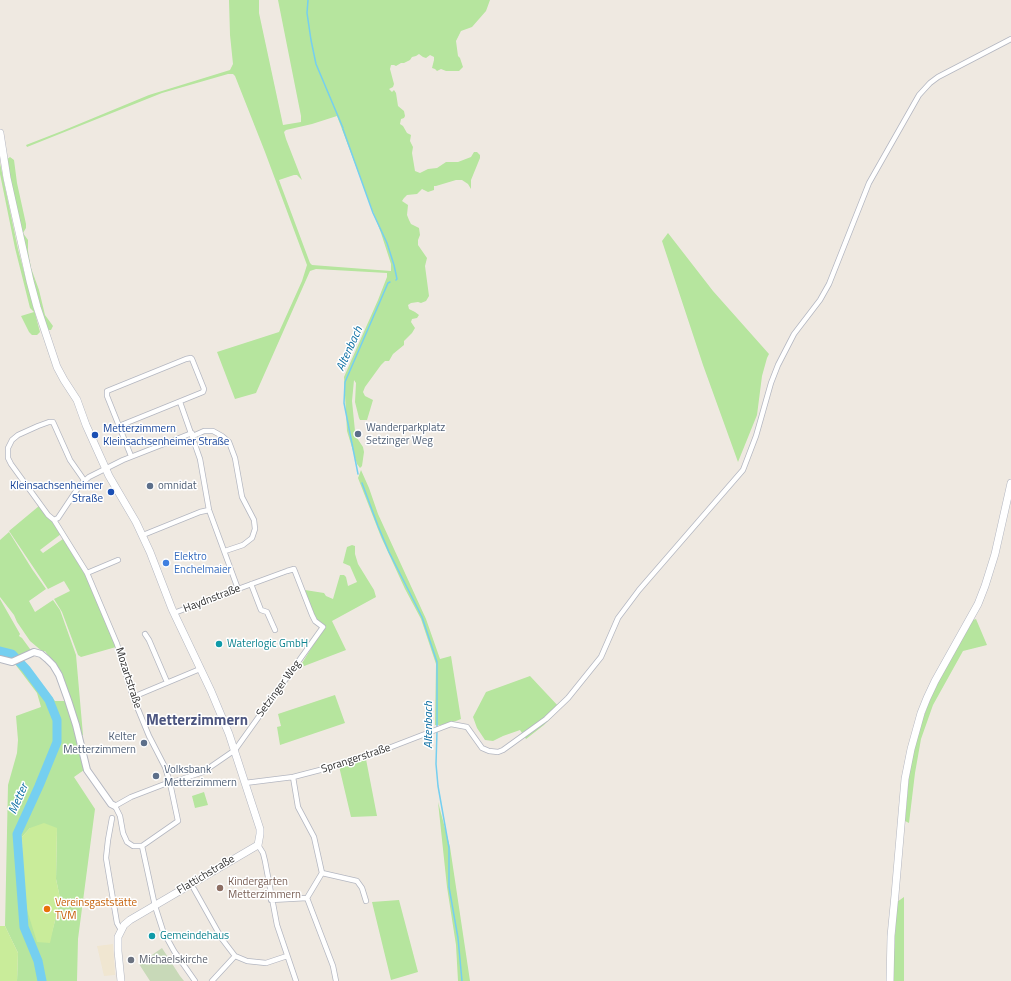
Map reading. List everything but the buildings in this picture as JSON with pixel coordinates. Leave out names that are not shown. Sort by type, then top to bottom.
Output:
[{"type":"main road","points":[[0,133],[7,178],[21,242],[37,307],[57,367],[77,400],[86,425],[106,469],[143,535],[174,613],[223,718],[235,750],[260,829],[258,845]]},
{"type":"main road","points":[[890,981],[891,936],[905,779],[911,749],[927,698],[978,604],[985,586],[995,554],[1011,483]]},
{"type":"main road","name":"Flattichstraße","points":[[121,930],[130,920],[258,845]]},
{"type":"main road","points":[[121,930],[118,937],[118,951],[121,981]]},
{"type":"street","name":"Sprangerstraße","points":[[245,783],[293,777],[320,770],[381,751],[451,724],[467,727],[482,748],[493,752],[503,750],[546,720],[568,698],[601,657],[618,618],[639,590],[742,470],[756,436],[778,365],[794,334],[820,300],[829,284],[869,183],[919,95],[938,77],[1011,39]]},
{"type":"street","points":[[119,426],[204,391],[194,361],[191,358],[107,390],[107,396],[119,426],[132,456]]},
{"type":"street","points":[[180,402],[193,435],[200,459],[209,510],[238,589]]},
{"type":"street","name":"Mozartstraße","points":[[84,480],[70,460],[53,422],[48,422],[18,435],[12,440],[8,448],[7,454],[11,464],[48,515],[54,520],[87,573],[117,644],[134,697],[149,736],[166,767],[178,821],[142,846]]},
{"type":"street","points":[[54,520],[58,518],[84,480],[132,456],[204,431],[213,431],[222,436],[228,442],[235,458],[242,497],[254,520],[255,529],[252,538],[243,544],[225,551]]},
{"type":"street","points":[[143,535],[200,512],[209,510]]},
{"type":"street","points":[[87,573],[118,560]]},
{"type":"street","name":"Haydnstraße","points":[[174,613],[294,569],[312,615],[315,621],[323,627]]},
{"type":"street","name":"Haydnstraße","points":[[251,584],[261,610],[267,612],[275,630]]},
{"type":"street","name":"Setzinger Weg","points":[[235,750],[323,627]]},
{"type":"street","points":[[145,634],[167,682]]},
{"type":"street","points":[[0,659],[12,662],[30,653],[34,652],[41,654],[47,658],[59,676],[76,725],[87,770],[111,804],[115,806],[120,816],[123,833],[127,842],[133,846],[142,846],[155,906],[163,931],[174,951],[195,981]]},
{"type":"street","points":[[134,697],[200,669]]},
{"type":"street","points":[[115,806],[131,796],[203,772],[235,750]]},
{"type":"street","points":[[293,777],[298,807],[314,837],[322,873],[307,898]]},
{"type":"street","points":[[112,818],[106,858],[117,923],[121,930]]},
{"type":"street","points":[[258,845],[263,853],[265,861],[271,900],[277,925],[296,981]]},
{"type":"street","points":[[322,873],[357,881],[362,888],[366,901]]},
{"type":"street","points":[[194,889],[222,939],[235,956],[247,961],[266,963],[287,956]]},
{"type":"street","points":[[271,900],[307,898]]},
{"type":"street","points":[[307,898],[333,966],[336,981]]},
{"type":"street","points":[[212,981],[235,956]]},
{"type":"shaded area","points":[[113,944],[115,975],[104,976],[97,946]]},
{"type":"green space","points":[[229,0],[259,0],[259,13],[283,125],[301,122],[301,116],[278,0],[490,0],[486,11],[472,27],[461,31],[456,41],[458,56],[463,67],[459,71],[446,71],[441,69],[437,71],[432,68],[434,57],[430,55],[426,58],[419,54],[404,63],[396,66],[391,65],[390,69],[394,84],[393,87],[389,89],[392,92],[394,90],[396,93],[398,106],[404,111],[405,116],[401,119],[400,124],[407,133],[411,135],[410,141],[413,147],[412,153],[415,171],[420,173],[428,169],[437,168],[446,162],[458,162],[471,157],[474,152],[477,152],[480,155],[480,158],[471,180],[471,189],[468,184],[462,180],[456,180],[434,186],[434,190],[428,192],[422,189],[417,194],[407,195],[402,201],[408,205],[407,215],[411,224],[419,228],[420,235],[418,245],[427,258],[425,266],[429,296],[426,301],[421,303],[411,303],[408,305],[409,309],[419,315],[417,318],[412,319],[411,322],[415,328],[404,341],[404,345],[393,354],[389,361],[385,361],[381,365],[365,387],[363,392],[365,396],[373,400],[367,420],[360,420],[359,418],[355,402],[356,383],[354,380],[352,401],[355,431],[364,452],[362,466],[360,468],[357,464],[347,431],[344,377],[378,300],[387,277],[387,273],[316,269],[310,271],[256,393],[235,399],[217,352],[279,332],[302,281],[307,265],[265,152],[233,74],[228,74],[162,93],[27,147],[26,145],[149,95],[230,70],[233,64]],"holes":[[[337,116],[381,233],[391,264],[391,271],[312,265],[310,263],[279,180],[294,175],[297,175],[302,180],[286,139],[284,132],[286,130]]]},
{"type":"green space","points":[[10,157],[14,160],[17,183],[26,224],[26,228],[23,233],[28,240],[31,268],[39,290],[45,315],[53,326],[51,330],[47,329],[44,322],[30,268],[6,160]]},
{"type":"green space","points":[[0,163],[18,249],[40,332],[37,335],[32,335],[29,332],[21,316],[34,312],[30,308],[15,248],[0,174]]},
{"type":"green space","points":[[668,233],[713,291],[769,354],[762,376],[757,415],[738,462],[703,365],[662,241]]},
{"type":"green space","points":[[361,470],[378,514],[426,619],[440,659],[451,656],[461,719],[456,721],[435,725],[436,664],[421,619],[405,589],[381,537],[358,478]]},
{"type":"green space","points":[[39,506],[50,520],[54,522],[61,534],[40,550],[43,553],[63,539],[89,581],[116,647],[81,657],[78,655],[62,612],[54,599],[70,591],[64,581],[48,589],[9,531]]},
{"type":"green space","points":[[9,532],[46,589],[29,601],[35,612],[53,600],[60,610],[76,655],[83,735],[81,736],[70,698],[59,668],[58,669],[45,651],[43,652],[30,641],[14,615],[0,597],[0,540]]},
{"type":"green space","points":[[352,545],[355,546],[355,554],[358,564],[374,590],[376,597],[332,621],[346,650],[299,668],[325,626],[317,621],[314,616],[305,590],[324,593],[326,596],[333,599],[340,575],[344,575],[346,577],[348,586],[357,582],[350,566],[343,563],[347,547]]},
{"type":"green space","points":[[0,599],[20,634],[19,636],[34,652],[12,662],[0,659]]},
{"type":"green space","points":[[976,619],[987,645],[963,651],[933,705],[921,739],[909,823],[905,821],[910,764],[917,735],[939,680],[973,620]]},
{"type":"green space","points":[[22,659],[55,701],[67,701],[84,770],[74,777],[95,809],[78,939],[77,981],[17,981],[18,953],[5,926],[8,785],[17,753],[18,740],[16,716],[41,707],[37,693],[15,664]],"holes":[[[30,828],[57,828],[56,879],[60,898],[49,943],[23,884],[22,837]]]},
{"type":"green space","points":[[530,676],[560,708],[544,725],[526,739],[520,730],[493,741],[485,740],[477,728],[473,717],[486,692]]},
{"type":"green space","points":[[335,695],[345,723],[280,745],[277,727],[281,726],[278,714]]},
{"type":"green space","points":[[365,754],[377,816],[351,817],[338,762]]},
{"type":"green space","points":[[204,792],[208,805],[195,808],[192,796]]},
{"type":"green space","points":[[438,802],[450,847],[470,981],[458,981],[456,945],[447,887]]},
{"type":"green space","points":[[44,823],[57,828],[56,879],[60,898],[50,943],[37,942],[27,910],[23,884],[22,837],[30,828]]},
{"type":"green space","points":[[904,897],[904,981],[894,981],[897,902]]},
{"type":"green space","points":[[399,900],[418,972],[391,980],[372,902]]},
{"type":"green space","points":[[0,926],[5,926],[18,953],[17,981],[0,981]]},
{"type":"green space","points":[[162,948],[184,981],[150,981],[139,964]]},
{"type":"waterway","name":"Altenbach","points":[[308,0],[307,13],[316,64],[343,128]]},
{"type":"waterway","name":"Altenbach","points":[[343,129],[373,213],[387,243],[394,265],[396,280]]},
{"type":"waterway","name":"Altenbach","points":[[358,474],[344,403],[345,382],[388,283],[390,282]]},
{"type":"waterway","name":"Altenbach","points":[[362,483],[389,552],[422,617],[437,662],[437,727]]},
{"type":"waterway","name":"Metter","points":[[0,651],[12,654],[26,669],[49,700],[57,720],[57,742],[17,834],[24,927],[38,961],[42,981]]},
{"type":"waterway","name":"Altenbach","points":[[437,731],[436,764],[438,786],[449,848],[449,887],[458,938],[462,981]]},
{"type":"place","name":"Wanderparkplatz Setzinger Weg","points":[[358,434]]},
{"type":"place","name":"Metterzimmern Kleinsachsenheimer Straße","points":[[95,435]]},
{"type":"place","name":"omnidat","points":[[150,486]]},
{"type":"place","name":"Kleinsachsenheimer Straße","points":[[111,492]]},
{"type":"place","name":"Elektro Enchelmaier","points":[[166,563]]},
{"type":"place","name":"Waterlogic GmbH","points":[[219,644]]},
{"type":"place","name":"Kelter Metterzimmern","points":[[144,743]]},
{"type":"place","name":"Volksbank Metterzimmern","points":[[156,776]]},
{"type":"place","name":"Kindergarten Metterzimmern","points":[[220,888]]},
{"type":"place","name":"Vereinsgaststätte TVM","points":[[47,909]]},
{"type":"place","name":"Gemeindehaus","points":[[152,936]]},
{"type":"place","name":"Michaelskirche","points":[[131,960]]},
{"type":"district","name":"Metterzimmern","points":[[197,721]]}]
